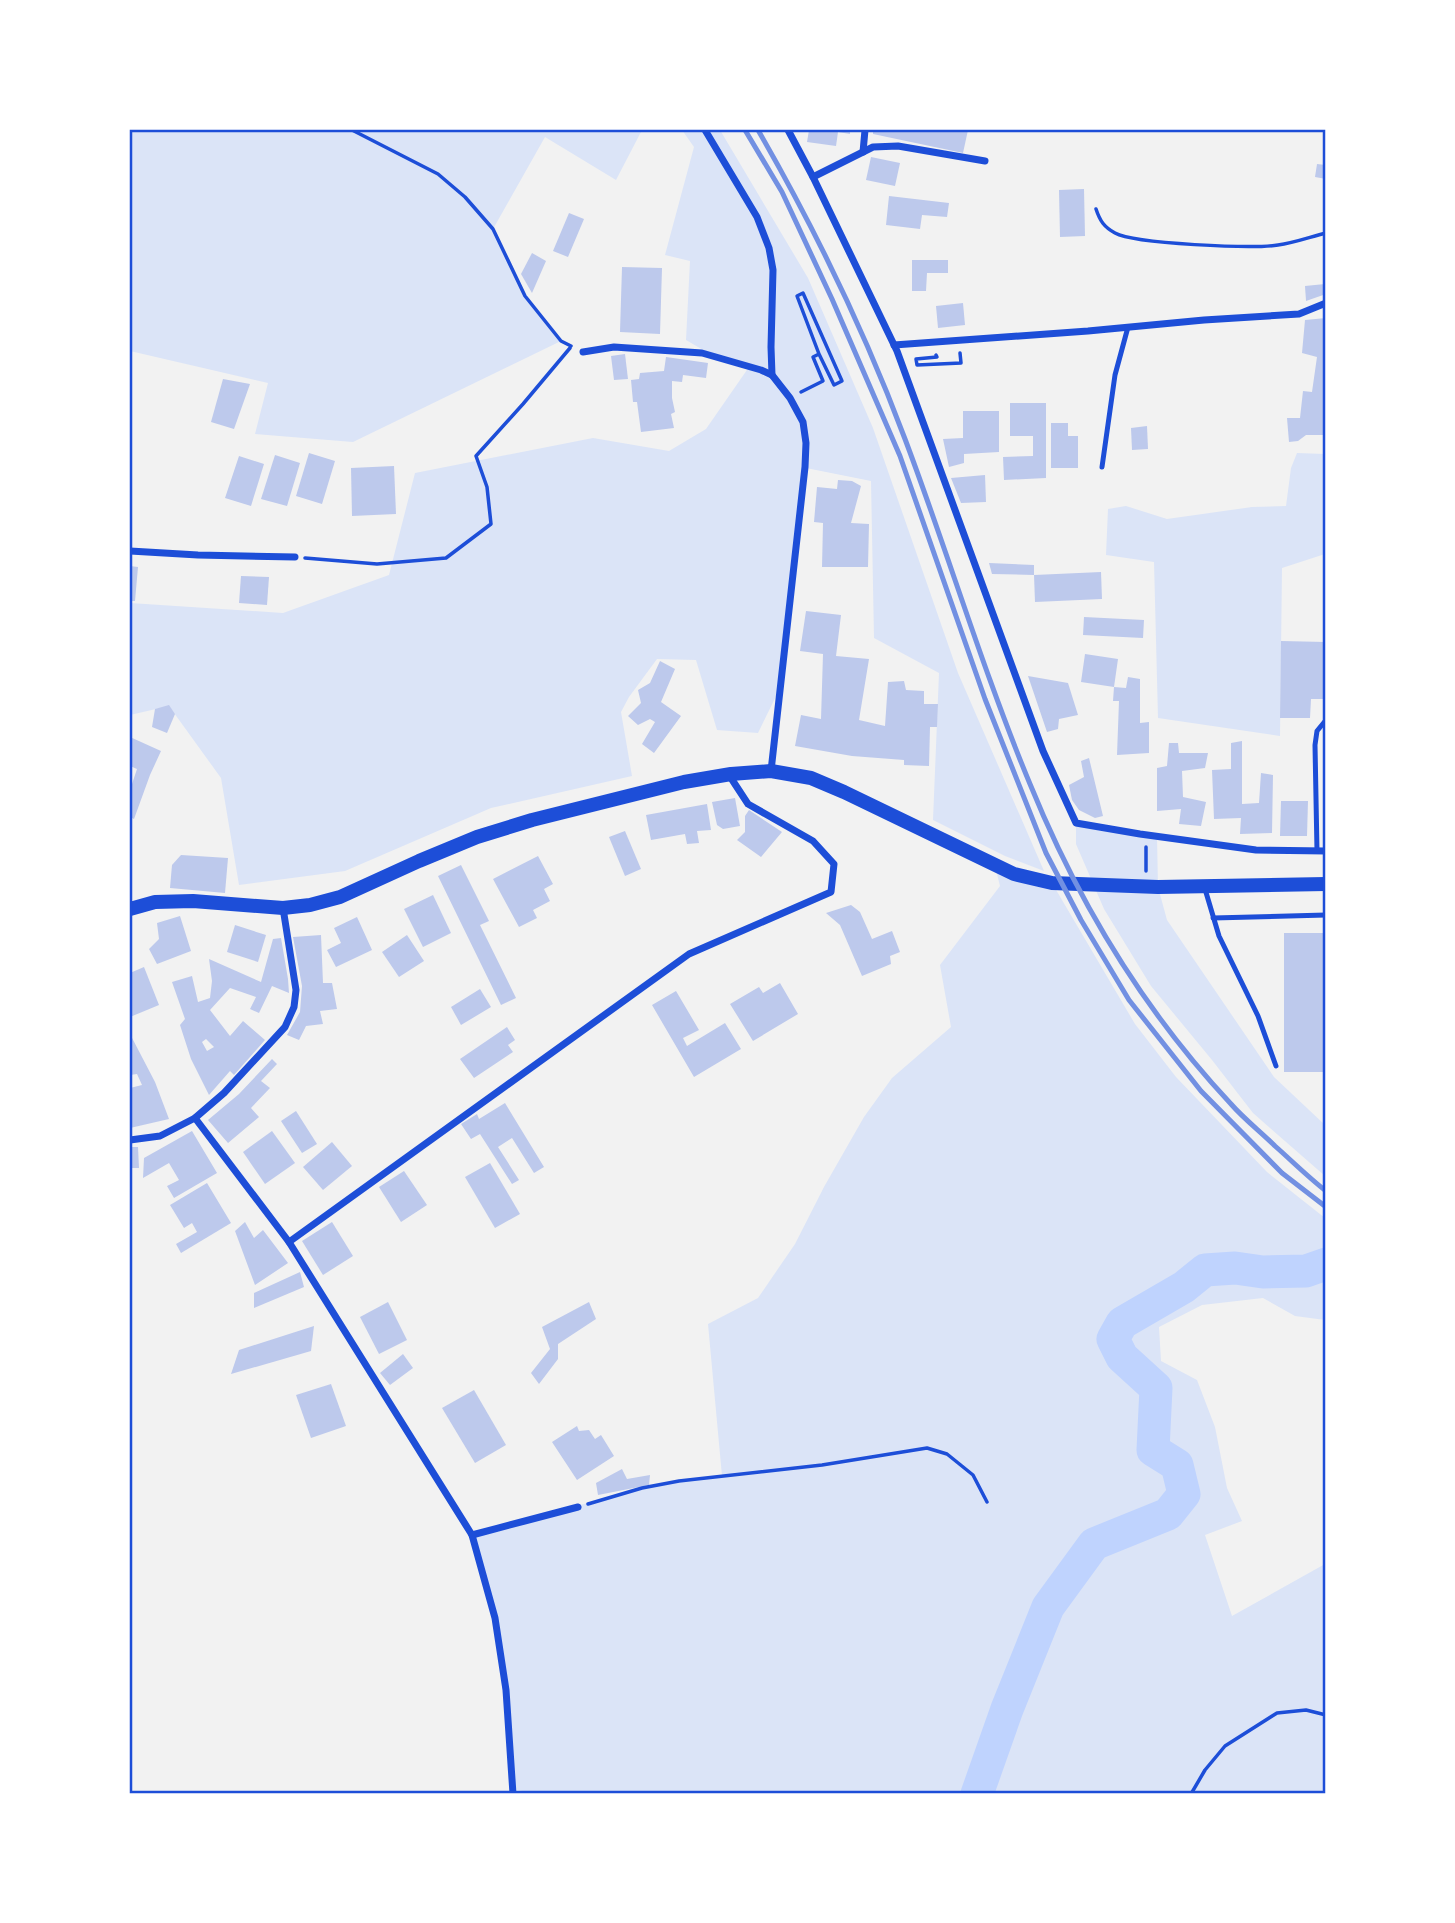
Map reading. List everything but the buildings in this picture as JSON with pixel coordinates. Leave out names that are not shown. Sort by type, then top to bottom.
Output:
[{"type":"main road","points":[[130,909],[155,902],[193,901],[282,908],[310,905],[340,897],[419,860],[477,837],[532,820],[684,782],[728,774],[771,771],[811,778],[1014,874],[1052,883],[1157,887],[1325,884]]},
{"type":"street","points":[[705,130],[757,217],[769,248],[773,270],[772,375]]},
{"type":"street","points":[[788,130],[894,345],[1043,751],[1076,823],[1256,850],[1325,851]]},
{"type":"street","points":[[863,152],[865,130]]},
{"type":"street","points":[[813,177],[873,147],[898,146],[985,161]]},
{"type":"street","points":[[894,345],[1299,314],[1325,303]]},
{"type":"street","points":[[583,352],[614,347],[702,353],[761,370],[772,375],[790,398],[803,422],[805,467],[771,771]]},
{"type":"street","points":[[130,551],[295,558]]},
{"type":"street","points":[[289,1242],[690,954],[831,891],[834,864],[813,841],[748,804],[728,774]]},
{"type":"street","points":[[130,1140],[160,1136],[195,1118],[224,1093],[285,1027],[294,1007],[296,990],[282,908]]},
{"type":"street","points":[[195,1118],[289,1242],[472,1535],[495,1618],[506,1690],[513,1794]]},
{"type":"street","points":[[472,1535],[578,1507]]},
{"type":"lane","points":[[1102,467],[1115,375],[1128,327]]},
{"type":"lane","points":[[1317,850],[1315,745],[1317,731],[1325,720]]},
{"type":"lane","points":[[1204,886],[1219,936],[1258,1016],[1276,1066]]},
{"type":"lane","points":[[1213,918],[1325,915]]},
{"type":"path","points":[[295,558],[377,564],[446,558],[491,524],[487,487],[475,456],[571,346],[561,341],[525,296],[493,229],[466,197],[438,174],[352,130]]},
{"type":"path","points":[[1096,208],[1100,222],[1117,234],[1136,239],[1277,246],[1325,233]]},
{"type":"path","points":[[803,293],[842,381],[834,384],[819,354],[797,296],[803,293]]},
{"type":"path","points":[[917,365],[961,363],[959,341]]},
{"type":"path","points":[[790,398],[823,381],[813,356],[819,354]]},
{"type":"path","points":[[1146,835],[1146,874]]},
{"type":"path","points":[[578,1507],[618,1494],[679,1481],[822,1465],[928,1448],[947,1454],[972,1475],[987,1502]]},
{"type":"path","points":[[1191,1794],[1205,1770],[1225,1746],[1277,1713],[1306,1710],[1325,1715]]},
{"type":"shaded area","points":[[130,130],[642,130],[616,180],[545,137],[493,229],[525,296],[561,341],[353,442],[255,434],[268,383],[130,351]]},
{"type":"shaded area","points":[[682,130],[720,130],[808,278],[873,428],[958,673],[1044,871],[1005,856],[933,820],[939,673],[874,638],[871,481],[806,468],[780,688],[758,733],[717,730],[696,660],[657,659],[621,712],[632,776],[491,808],[345,871],[239,885],[221,778],[169,706],[130,715],[130,603],[283,613],[389,575],[415,473],[593,438],[669,451],[706,429],[749,367],[717,358],[686,340],[690,261],[665,255],[694,147]]},
{"type":"shaded area","points":[[1297,453],[1325,454],[1325,554],[1282,568],[1280,736],[1158,718],[1154,562],[1106,555],[1108,509],[1126,506],[1167,519],[1252,507],[1286,506],[1291,468]]},
{"type":"shaded area","points":[[1076,823],[1157,836],[1158,887],[1167,920],[1274,1077],[1325,1125],[1325,1176],[1253,1113],[1151,986],[1104,909],[1076,844]]},
{"type":"shaded area","points":[[995,866],[1052,883],[1135,1024],[1176,1077],[1267,1172],[1325,1218],[1325,1320],[1295,1316],[1263,1298],[1202,1305],[1159,1327],[1161,1361],[1197,1380],[1215,1427],[1227,1488],[1242,1521],[1205,1535],[1232,1616],[1325,1564],[1325,1793],[537,1794],[513,1789],[495,1618],[472,1535],[642,1488],[722,1476],[708,1324],[758,1298],[795,1244],[864,1117],[892,1078],[951,1027],[940,965],[1000,886]]},
{"type":"waterway","points":[[977,1794],[1007,1709],[1048,1607],[1094,1544],[1168,1514],[1184,1494],[1177,1465],[1153,1450],[1156,1388],[1122,1357],[1113,1339],[1122,1323],[1184,1287],[1205,1270],[1235,1268],[1263,1272],[1306,1271],[1326,1264]]},
{"type":"railway","points":[[745,130],[782,192],[900,456],[985,699],[1046,853],[1081,920],[1129,1000],[1201,1091],[1282,1173],[1326,1207]]},
{"type":"railway","points":[[758,130],[819,243],[890,399],[1013,741],[1069,871],[1142,993],[1199,1068],[1241,1115],[1326,1191]]}]
